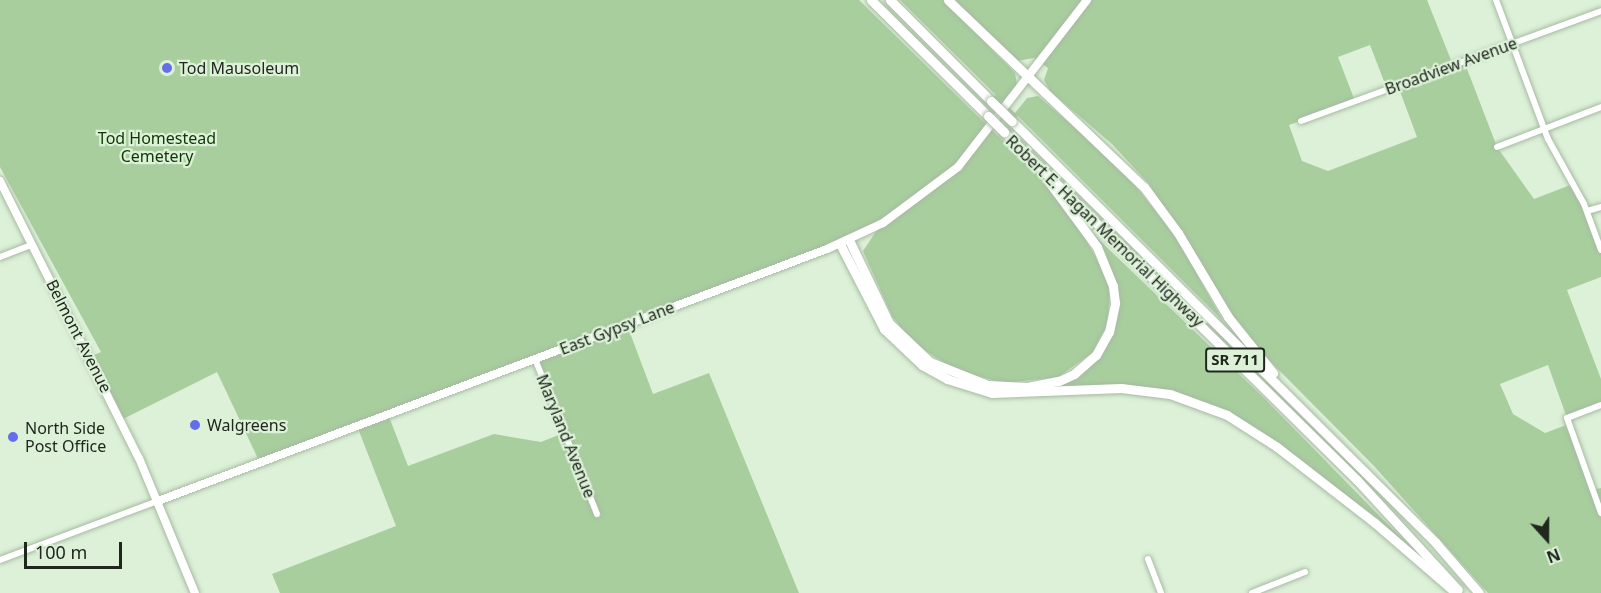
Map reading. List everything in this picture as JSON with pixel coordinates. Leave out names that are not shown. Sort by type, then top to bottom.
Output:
[{"type":"highway","name":"Robert E. Hagan Memorial Highway","points":[[871,0],[1357,480],[1461,593]]},
{"type":"highway","name":"Robert E. Hagan Memorial Highway","points":[[890,0],[1380,487],[1479,593]]},
{"type":"highway","points":[[948,0],[1029,81],[1144,187],[1178,233],[1228,317],[1261,360],[1367,468],[1380,487]]},
{"type":"highway","points":[[845,242],[889,323],[930,362],[988,385],[1027,387],[1059,381],[1074,374],[1096,355],[1109,332],[1115,303],[1113,286],[1097,247],[1042,170]]},
{"type":"highway","points":[[845,242],[884,329],[922,365],[948,379],[992,393],[1146,391],[1180,397],[1227,415],[1277,447],[1375,523],[1456,593]]},
{"type":"main road","name":"East Gypsy Lane","points":[[158,501],[845,242],[917,201],[958,167],[1029,81],[1087,0]]},
{"type":"main road","name":"Belmont Avenue","points":[[0,181],[158,501],[195,593]]},
{"type":"street","points":[[1496,0],[1545,129],[1587,212],[1601,250]]},
{"type":"street","name":"Broadview Avenue","points":[[1301,121],[1601,11]]},
{"type":"street","points":[[1497,147],[1601,108]]},
{"type":"street","points":[[1587,212],[1601,207]]},
{"type":"street","points":[[0,257],[32,245]]},
{"type":"street","name":"Maryland Avenue","points":[[535,359],[597,514]]},
{"type":"street","points":[[1601,405],[1567,418],[1601,513]]},
{"type":"street","points":[[0,560],[158,501]]},
{"type":"street","points":[[1148,559],[1161,593]]},
{"type":"street","points":[[1252,593],[1305,572]]},
{"type":"green space","name":"Tod Homestead Cemetery","points":[[0,0],[859,0],[1035,172],[1077,225],[1106,275],[1110,293],[1107,325],[1092,353],[1058,377],[1004,383],[956,370],[913,343],[892,316],[863,251],[877,230],[627,325],[653,394],[709,373],[799,593],[280,593],[272,574],[396,526],[357,426],[260,463],[217,372],[121,420],[89,357],[101,352],[0,167]],"holes":[[[535,359],[566,432],[541,442],[494,434],[408,466],[388,414]]]},
{"type":"green space","points":[[900,0],[943,0],[1015,73],[1017,85],[1004,102],[1015,113],[1027,98],[1038,96],[1119,166],[1175,235],[1223,321],[1018,116],[1012,121],[991,101],[996,95]]},
{"type":"green space","points":[[954,0],[1427,0],[1453,65],[1464,61],[1497,147],[1534,199],[1573,184],[1601,250],[1601,277],[1567,290],[1601,379],[1601,405],[1567,418],[1548,365],[1500,384],[1513,414],[1545,433],[1569,424],[1593,490],[1601,488],[1601,593],[1488,593],[1374,466],[1266,357],[1230,311],[1149,184],[1112,144],[1050,91],[1044,80],[1048,68],[1034,58],[1017,61]],"holes":[[[1370,45],[1387,89],[1398,86],[1417,137],[1328,171],[1302,161],[1289,125],[1355,101],[1338,57]]]},
{"type":"green space","points":[[1094,235],[1264,398],[1407,544],[1270,438],[1194,399],[1054,387],[1066,382],[1113,333],[1117,318],[1114,277]]},
{"type":"place","name":"Tod Mausoleum","points":[[167,68]]},
{"type":"place","name":"Walgreens","points":[[195,425]]},
{"type":"place","name":"North Side Post Office","points":[[13,437]]}]
